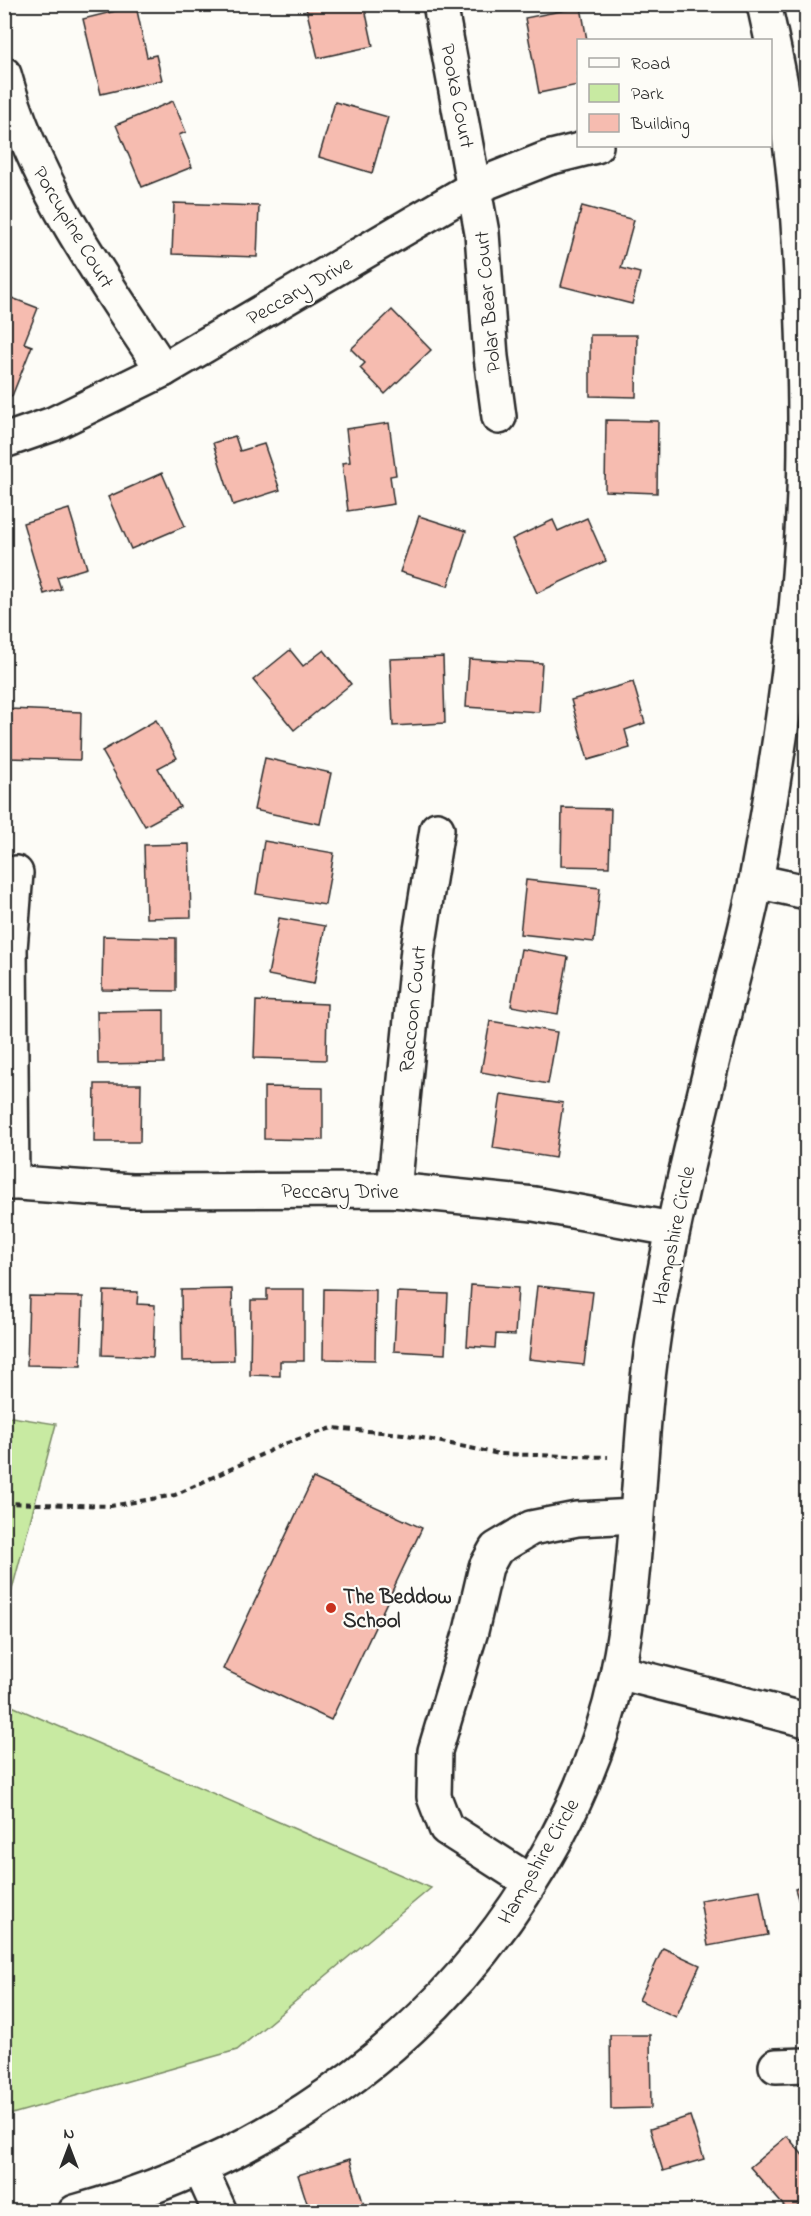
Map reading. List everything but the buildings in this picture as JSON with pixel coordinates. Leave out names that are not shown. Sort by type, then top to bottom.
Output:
[{"type":"street","name":"Pooka Court","points":[[440,4],[475,187]]},
{"type":"street","name":"Hampshire Circle","points":[[764,4],[772,39]]},
{"type":"street","name":"Hampshire Circle","points":[[75,2211],[160,2186],[200,2168],[303,2114],[374,2062],[409,2032],[489,1947],[556,1839],[579,1791],[598,1743],[618,1672],[636,1516],[647,1382],[672,1229],[756,881],[792,657],[804,515],[806,400],[800,256],[788,116],[772,41]]},
{"type":"street","name":"Porcupine Court","points":[[4,74],[21,131],[41,176],[67,223],[163,370]]},
{"type":"street","name":"Peccary Drive","points":[[4,441],[63,420],[163,370],[475,187],[548,158],[592,147]]},
{"type":"street","name":"Polar Bear Court","points":[[475,187],[499,417]]},
{"type":"street","name":"Raccoon Court","points":[[394,1190],[418,949],[437,829]]},
{"type":"street","points":[[8,1182],[10,949],[16,873]]},
{"type":"street","points":[[756,881],[807,892]]},
{"type":"street","name":"Peccary Drive","points":[[8,1182],[153,1191],[394,1190],[534,1204],[672,1229]]},
{"type":"street","points":[[530,1882],[446,1828],[434,1797],[435,1751],[471,1630],[486,1567],[496,1549],[531,1528],[577,1519],[636,1516]]},
{"type":"street","points":[[618,1672],[807,1720]]},
{"type":"street","points":[[200,2168],[220,2211]]},
{"type":"path","points":[[4,1503],[111,1506],[175,1495],[284,1444],[332,1428],[404,1434],[500,1454],[640,1457]]},
{"type":"green space","points":[[4,1416],[56,1424],[5,1616]]},
{"type":"green space","points":[[5,1703],[431,1888],[237,2050],[5,2116]]},
{"type":"place","name":"The Beddow School","points":[[331,1608]]}]
